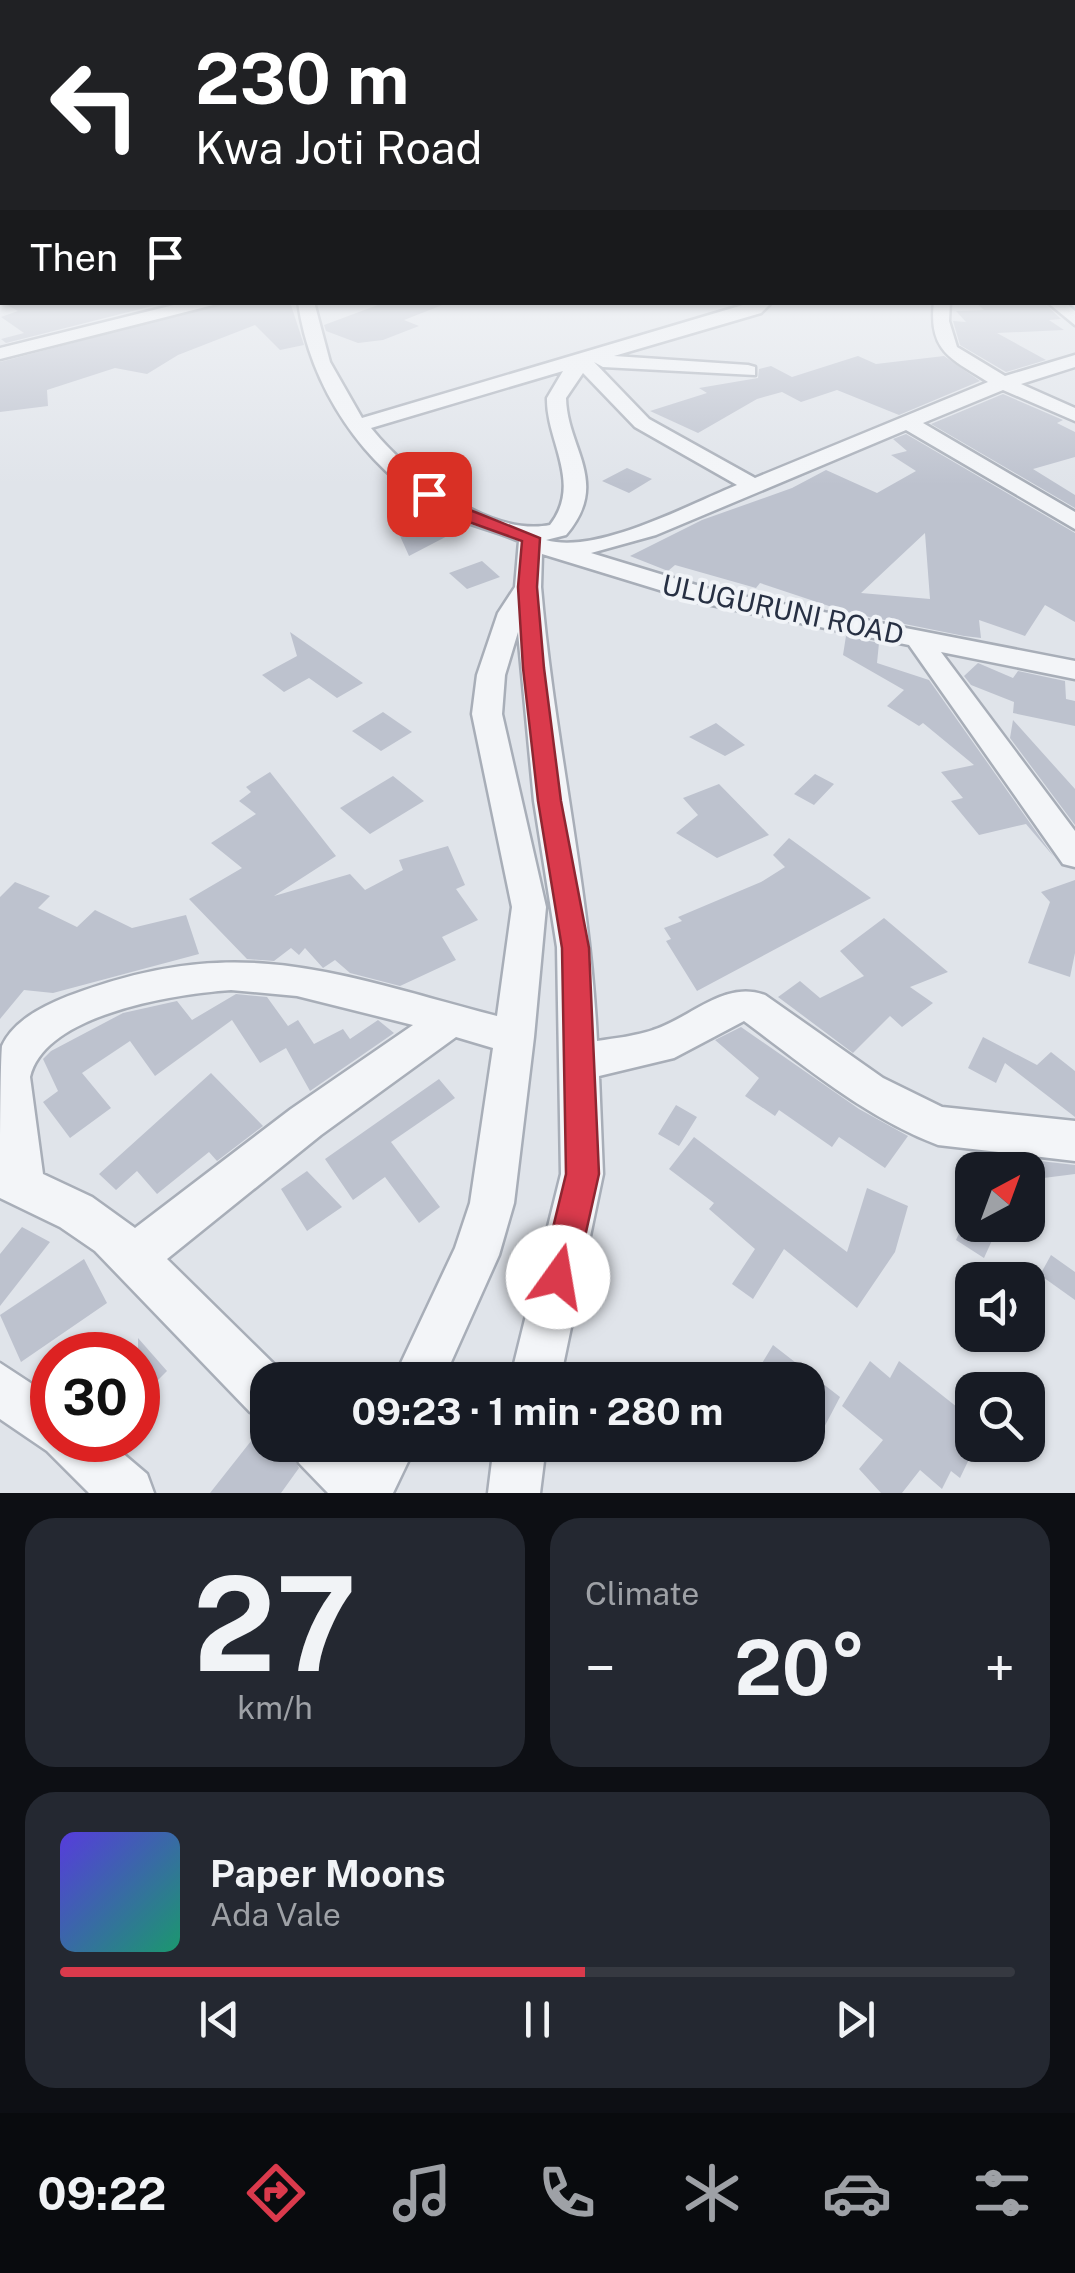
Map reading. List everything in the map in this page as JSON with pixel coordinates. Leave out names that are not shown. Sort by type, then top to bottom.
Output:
[{"type":"street","points":[[0,354],[27,346]]},
{"type":"street","name":"ULUGURUNI ROAD","points":[[317,346],[334,388],[360,425],[412,483],[464,514],[566,553],[711,598],[1075,670]]},
{"type":"street","points":[[360,425],[633,346]]},
{"type":"street","points":[[948,346],[1003,383],[1075,414]]},
{"type":"street","points":[[585,360],[642,423],[754,486]]},
{"type":"street","points":[[539,1362],[582,1174],[576,948],[550,801],[528,587],[530,540],[558,530],[570,513],[576,469],[557,423],[557,398],[566,379],[585,360],[748,372]]},
{"type":"street","points":[[566,553],[648,530],[1003,383],[1075,361]]},
{"type":"street","points":[[910,424],[1075,522]]},
{"type":"street","points":[[426,1362],[476,1255],[492,1203],[515,1037],[528,908],[523,864],[486,714],[491,675],[511,613],[528,587]]},
{"type":"street","name":"ULUGURUNI ROAD","points":[[918,638],[1069,841]]},
{"type":"street","points":[[250,1375],[135,1256],[76,1212],[11,1181],[10,1088],[12,1067],[23,1048],[51,1023],[84,1006],[141,988],[232,975],[275,978],[515,1037]]},
{"type":"street","points":[[577,1062],[660,1046],[741,1005],[752,1006],[868,1091],[938,1126],[1075,1142]]},
{"type":"street","points":[[135,1256],[306,1122],[449,1021]]},
{"type":"street","points":[[0,1388],[30,1411]]},
{"type":"street","points":[[93,1462],[128,1493]]},
{"type":"street","points":[[350,1462],[380,1478]]},
{"type":"street","points":[[514,1493],[518,1462]]},
{"type":"building","points":[[62,346],[202,346],[147,374],[115,368],[47,390],[48,406],[0,412],[0,362]]},
{"type":"building","points":[[961,346],[1020,346],[1046,360],[1006,372]]},
{"type":"building","points":[[858,356],[876,364],[944,356],[980,381],[899,415],[837,390],[801,402],[782,392],[757,399],[698,433],[650,411],[707,393],[699,388],[758,378],[759,369],[771,366],[792,377]]},
{"type":"building","points":[[1003,394],[1063,420],[1057,423],[1075,432],[1075,457],[1033,469],[1075,495],[1075,508],[931,424]]},
{"type":"building","points":[[906,434],[1075,533],[1075,622],[1045,605],[1025,636],[979,620],[981,638],[964,636],[850,613],[760,583],[756,588],[675,565],[668,571],[630,556],[702,520],[792,488],[826,470],[877,493],[916,471],[891,455],[907,451],[893,439]],"holes":[[[925,533],[930,599],[861,593]]]},
{"type":"building","points":[[627,468],[652,479],[629,493],[602,481]]},
{"type":"building","points":[[418,501],[455,532],[409,556],[388,509]]},
{"type":"building","points":[[482,561],[500,577],[467,589],[449,573]]},
{"type":"building","points":[[290,632],[363,683],[337,698],[309,678],[284,692],[262,675],[297,656]]},
{"type":"building","points":[[846,636],[879,643],[877,663],[929,680],[1054,857],[1026,824],[979,835],[951,801],[963,798],[941,772],[974,765],[923,723],[919,726],[887,706],[904,690],[843,655]]},
{"type":"building","points":[[978,663],[1013,678],[1018,671],[1065,681],[1066,699],[1075,701],[1075,726],[1013,713],[1014,702],[971,685],[964,676]]},
{"type":"building","points":[[383,712],[412,732],[381,751],[352,731]]},
{"type":"building","points":[[1013,720],[1075,789],[1075,825],[1010,738]]},
{"type":"building","points":[[716,723],[745,745],[725,756],[689,737]]},
{"type":"building","points":[[270,772],[336,856],[274,896],[350,874],[365,890],[403,870],[399,860],[448,846],[465,885],[456,889],[478,920],[442,937],[456,960],[400,986],[350,973],[335,960],[323,968],[305,948],[299,955],[291,948],[274,961],[247,959],[189,899],[242,868],[211,843],[256,814],[239,801],[251,792],[246,787]]},
{"type":"building","points":[[815,774],[834,784],[814,805],[794,794]]},
{"type":"building","points":[[393,776],[424,801],[370,834],[340,808]]},
{"type":"building","points":[[719,784],[769,835],[717,858],[676,833],[698,815],[683,798]]},
{"type":"building","points":[[789,838],[871,898],[697,991],[666,941],[671,939],[664,928],[682,921],[678,917],[761,882],[785,867],[773,855]]},
{"type":"building","points":[[1075,880],[1075,953],[1070,977],[1028,963],[1050,902],[1041,892]]},
{"type":"building","points":[[15,882],[50,896],[38,908],[77,927],[95,910],[132,928],[186,915],[199,954],[53,993],[24,990],[0,1019],[0,897]]},
{"type":"building","points":[[884,918],[948,972],[910,987],[933,1003],[902,1027],[890,1016],[853,1053],[778,997],[800,981],[820,998],[864,976],[840,951]]},
{"type":"building","points":[[236,994],[267,997],[288,1026],[298,1020],[314,1044],[343,1029],[350,1039],[378,1020],[394,1033],[310,1091],[286,1048],[260,1063],[232,1020],[155,1076],[130,1041],[82,1073],[111,1108],[70,1138],[43,1102],[58,1091],[43,1059],[51,1051],[123,1013],[177,1001],[192,1020]]},
{"type":"building","points":[[741,1027],[859,1109],[908,1136],[885,1168],[839,1137],[832,1147],[779,1110],[775,1116],[745,1096],[759,1078],[715,1040]]},
{"type":"building","points":[[983,1037],[1037,1065],[1051,1052],[1075,1071],[1075,1117],[1005,1063],[996,1083],[968,1068]]},
{"type":"building","points":[[211,1073],[263,1126],[217,1161],[209,1152],[157,1194],[137,1171],[116,1190],[99,1174]]},
{"type":"building","points":[[439,1079],[455,1098],[391,1142],[440,1207],[419,1223],[385,1177],[353,1200],[325,1159]]},
{"type":"building","points":[[676,1105],[697,1117],[679,1146],[658,1134]]},
{"type":"building","points":[[694,1137],[847,1252],[867,1188],[908,1206],[895,1252],[857,1308],[784,1249],[753,1299],[732,1284],[755,1249],[709,1209],[714,1203],[669,1169]]},
{"type":"building","points":[[1045,1162],[1075,1165],[1075,1174],[1045,1178]]},
{"type":"building","points":[[307,1171],[342,1207],[307,1231],[281,1189]]},
{"type":"building","points":[[22,1227],[50,1242],[0,1306],[0,1254]]},
{"type":"building","points":[[959,1242],[991,1242],[984,1258]]},
{"type":"building","points":[[1051,1255],[1075,1272],[1075,1300],[1045,1279],[1045,1266]]},
{"type":"building","points":[[84,1259],[107,1303],[65,1332],[30,1332],[30,1356],[21,1362],[0,1315]]},
{"type":"building","points":[[773,1345],[795,1362],[763,1362]]},
{"type":"building","points":[[870,1361],[890,1378],[899,1361],[955,1405],[955,1462],[968,1462],[960,1478],[951,1471],[942,1489],[920,1470],[902,1493],[881,1493],[859,1469],[883,1440],[842,1406]]},
{"type":"building","points":[[825,1385],[840,1397],[825,1426]]},
{"type":"building","points":[[250,1442],[250,1462],[296,1462],[299,1468],[281,1493],[210,1493]]},
{"type":"route","points":[[429,494],[464,514],[532,538],[528,587],[534,668],[550,801],[576,948],[582,1174],[558,1277]]}]
